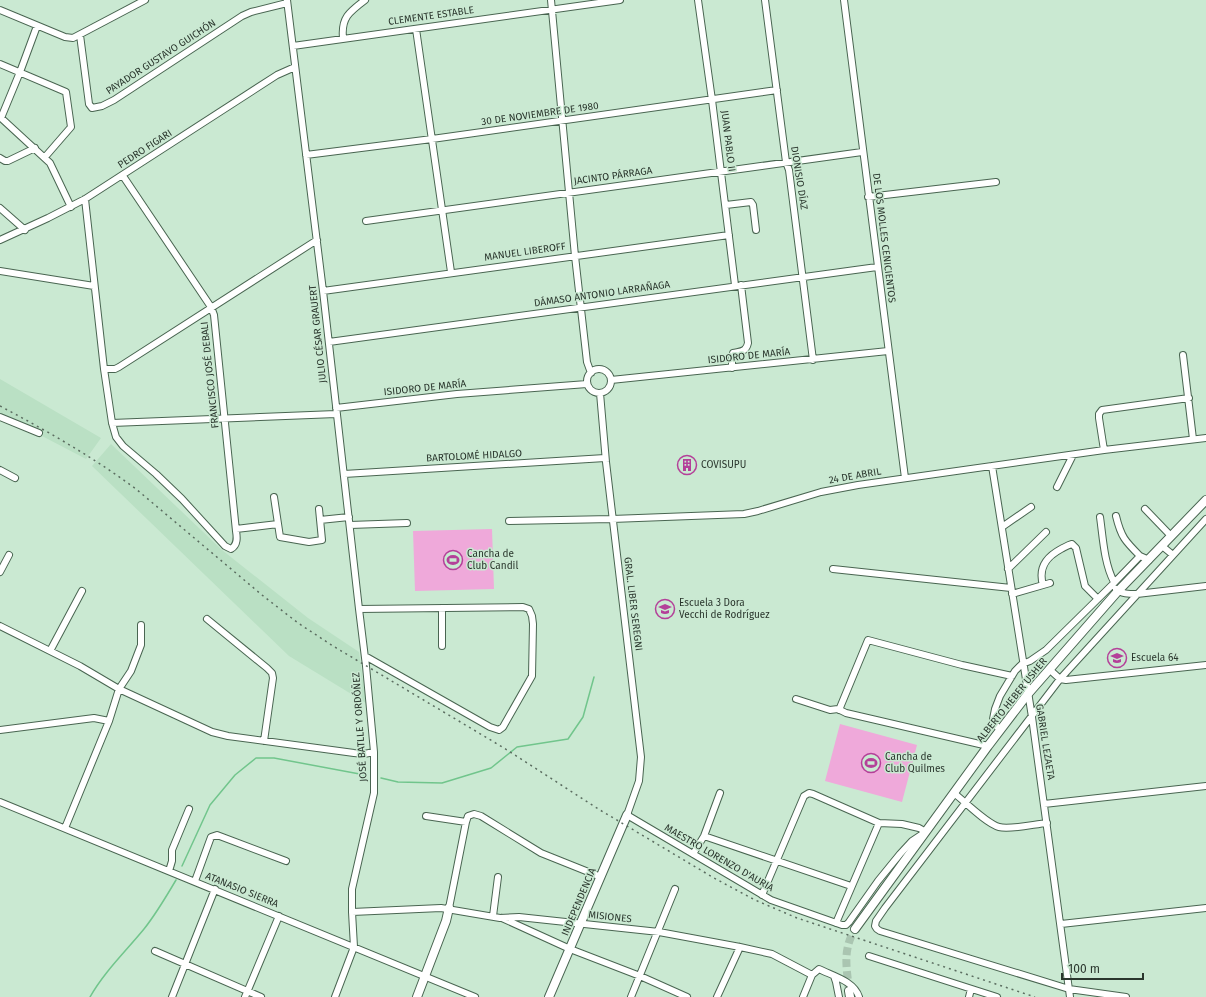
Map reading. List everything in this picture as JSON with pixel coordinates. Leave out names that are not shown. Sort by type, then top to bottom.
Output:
[{"type":"street","points":[[0,10],[65,37],[73,38],[145,0]]},
{"type":"street","points":[[343,38],[343,22],[350,12],[365,0]]},
{"type":"street","points":[[551,0],[580,308],[586,362],[591,373]]},
{"type":"street","name":"CLEMENTE ESTABLE","points":[[293,46],[620,0]]},
{"type":"street","name":"JUAN PABLO II","points":[[698,0],[722,171],[729,235],[748,343],[745,350],[733,353],[732,368]]},
{"type":"street","name":"DIONISIO DÍAZ","points":[[765,0],[786,162],[789,170],[813,360]]},
{"type":"street","name":"DE LOS MOLLES CENICIENTOS","points":[[844,0],[862,152],[905,478]]},
{"type":"street","name":"PAYADOR GUSTAVO GUICHÓN","points":[[80,35],[89,104],[92,108],[99,108],[108,104],[242,16],[287,2]]},
{"type":"street","name":"JULIO CÉSAR GRAUERT","points":[[287,2],[323,290],[366,666]]},
{"type":"street","points":[[37,26],[20,72],[0,117],[50,163],[72,207]]},
{"type":"street","points":[[416,29],[451,272]]},
{"type":"street","points":[[0,64],[64,90],[67,94],[70,127],[45,157]]},
{"type":"street","name":"PEDRO FIGARI","points":[[0,240],[25,230],[72,207],[123,176],[277,75],[296,67]]},
{"type":"street","name":"30 DE NOVIEMBRE DE 1980","points":[[306,155],[432,139],[777,90]]},
{"type":"street","points":[[0,158],[8,161],[35,148]]},
{"type":"street","name":"JACINTO PÁRRAGA","points":[[366,221],[862,152]]},
{"type":"street","name":"FRANCISCO JOSÉ DEBALI","points":[[112,423],[116,437],[123,446],[156,474],[182,499],[224,546],[231,549],[234,547],[237,542],[236,529],[214,315],[211,307],[123,176]]},
{"type":"street","points":[[868,197],[996,182]]},
{"type":"street","points":[[85,199],[104,369],[112,423]]},
{"type":"street","points":[[726,205],[751,202],[753,205],[756,230]]},
{"type":"street","points":[[0,208],[25,230]]},
{"type":"street","name":"MANUEL LIBEROFF","points":[[323,290],[729,235]]},
{"type":"street","points":[[104,369],[115,369],[119,367],[316,240]]},
{"type":"street","name":"DÁMASO ANTONIO LARRAÑAGA","points":[[328,342],[878,267]]},
{"type":"street","points":[[0,271],[94,286]]},
{"type":"street","name":"ISIDORO DE MARÍA","points":[[611,380],[888,352]]},
{"type":"street","points":[[1183,356],[1193,439]]},
{"type":"street","points":[[597,370],[603,370],[608,374],[611,380],[609,388],[600,394],[593,392],[587,384],[591,373],[597,370]]},
{"type":"street","name":"ISIDORO DE MARÍA","points":[[112,423],[225,419],[336,411],[457,394],[587,384]]},
{"type":"street","name":"GRAL. LIBER SEREGNI","points":[[600,394],[605,458],[641,757],[639,781],[627,815]]},
{"type":"street","points":[[1104,450],[1099,418],[1099,414],[1102,410],[1189,398]]},
{"type":"street","points":[[0,417],[39,434]]},
{"type":"street","name":"24 DE ABRIL","points":[[509,521],[744,514],[758,512],[833,490],[858,485],[1104,450],[1206,438]]},
{"type":"street","points":[[1057,487],[1073,455]]},
{"type":"street","name":"BARTOLOMÉ HIDALGO","points":[[344,474],[605,458]]},
{"type":"street","name":"GABRIEL LEZAETA","points":[[992,466],[1022,664],[1032,717],[1070,997]]},
{"type":"street","points":[[0,470],[16,478]]},
{"type":"street","points":[[274,497],[280,537],[309,542],[322,540],[319,509]]},
{"type":"street","name":"ALBERTO HEBER USHER","points":[[855,930],[1000,730],[1115,586],[1149,560],[1171,536],[1204,506]]},
{"type":"street","points":[[1002,527],[1031,507]]},
{"type":"street","points":[[1145,509],[1171,536]]},
{"type":"street","points":[[1116,516],[1119,531],[1124,540],[1140,556],[1149,560]]},
{"type":"street","points":[[320,520],[349,517]]},
{"type":"street","points":[[1100,517],[1110,574],[1115,586],[1128,594],[1206,586]]},
{"type":"street","points":[[1126,997],[1069,989],[880,931],[875,926],[876,921],[885,908],[1060,679],[1206,519]]},
{"type":"street","points":[[350,525],[407,523]]},
{"type":"street","points":[[236,529],[278,524]]},
{"type":"street","points":[[1008,570],[1046,532]]},
{"type":"street","points":[[1043,585],[1041,573],[1045,561],[1056,552],[1072,544],[1076,548],[1085,586],[1098,599]]},
{"type":"street","points":[[1162,546],[1173,555]]},
{"type":"street","points":[[0,572],[9,555]]},
{"type":"street","points":[[1000,730],[994,723],[993,718],[995,709],[1000,696],[1015,670],[1022,664],[1046,650],[1098,599],[1115,586],[1140,556]]},
{"type":"street","points":[[833,569],[1012,591],[1050,583]]},
{"type":"street","points":[[50,651],[82,591]]},
{"type":"street","points":[[359,609],[518,607],[529,609],[534,624],[532,676],[503,727],[499,730],[490,727],[365,656]]},
{"type":"street","points":[[442,608],[442,646]]},
{"type":"street","points":[[207,619],[261,662],[272,673],[273,678],[264,741]]},
{"type":"street","points":[[65,828],[109,721],[119,688],[132,671],[141,646],[141,625]]},
{"type":"street","points":[[0,626],[91,672],[119,688],[212,732],[228,736],[354,753],[364,754],[374,752]]},
{"type":"street","points":[[839,710],[868,640],[962,665],[1012,676]]},
{"type":"street","points":[[1049,669],[1060,679],[1066,680],[1206,665]]},
{"type":"street","name":"JOSÉ BATLLE Y ORDÓÑEZ","points":[[335,997],[354,947],[352,912],[354,879],[374,793],[374,752],[366,666]]},
{"type":"street","points":[[796,699],[830,710],[839,710],[846,713],[988,746]]},
{"type":"street","points":[[0,730],[90,719],[109,721]]},
{"type":"street","points":[[1044,804],[1206,786]]},
{"type":"street","points":[[692,854],[704,836],[720,793]]},
{"type":"street","points":[[762,895],[804,796],[809,793],[879,823],[902,824],[919,828],[926,832],[912,841],[900,854],[846,925],[836,923],[879,823]]},
{"type":"street","points":[[954,793],[998,827],[1009,828],[1046,823]]},
{"type":"street","name":"ATANASIO SIERRA","points":[[0,802],[475,997]]},
{"type":"street","points":[[169,871],[172,861],[172,850],[189,809]]},
{"type":"street","points":[[417,997],[446,921],[468,816],[474,814],[481,816],[541,853],[600,877]]},
{"type":"street","name":"MAESTRO LORENZO D'AURIA","points":[[627,815],[771,900],[836,923]]},
{"type":"street","name":"INDEPENDENCIA","points":[[549,997],[627,815]]},
{"type":"street","points":[[426,816],[466,822]]},
{"type":"street","points":[[195,881],[211,837],[217,835],[286,861]]},
{"type":"street","points":[[704,836],[851,886]]},
{"type":"street","points":[[493,916],[498,877]]},
{"type":"street","points":[[172,997],[215,889]]},
{"type":"street","points":[[631,997],[675,890]]},
{"type":"street","name":"MISIONES","points":[[352,912],[449,908],[500,918],[519,916],[658,932],[772,954],[812,975]]},
{"type":"street","points":[[1060,924],[1206,908]]},
{"type":"street","points":[[246,994],[279,916]]},
{"type":"street","points":[[500,918],[570,949],[640,976],[687,997]]},
{"type":"street","points":[[717,997],[740,947]]},
{"type":"street","points":[[155,951],[246,994],[261,997]]},
{"type":"street","points":[[869,956],[998,997]]},
{"type":"street","points":[[803,997],[812,975],[819,969],[852,986],[857,991],[858,997]]},
{"type":"street","points":[[834,976],[839,997]]},
{"type":"street","points":[[969,997],[971,989]]},
{"type":"shaded area","points":[[0,379],[101,438],[86,459],[0,414]]},
{"type":"shaded area","points":[[111,444],[222,550],[308,618],[359,652],[366,703],[289,656],[92,466]]},
{"type":"shaded area","name":"Cancha de Club Candil","points":[[492,529],[494,589],[415,591],[413,531]]},
{"type":"shaded area","name":"Cancha de Club Quilmes","points":[[840,724],[917,745],[902,802],[825,781]]},
{"type":"waterway","points":[[381,778],[398,782],[442,783],[491,768],[517,747],[568,739],[583,717],[594,677]]},
{"type":"waterway","points":[[182,866],[210,805],[235,775],[256,758],[274,758],[365,775]]},
{"type":"waterway","points":[[90,997],[108,970],[148,923],[176,880]]},
{"type":"tunnel","points":[[849,991],[846,960],[848,945],[855,929]]},
{"type":"railway","points":[[0,406],[70,445],[136,489],[262,595],[298,623],[333,646],[504,748],[600,810],[714,878],[755,900],[797,918],[1035,997]]},
{"type":"place","name":"COVISUPU","points":[[687,465]]},
{"type":"place","name":"Cancha de Club Candil","points":[[453,560]]},
{"type":"place","name":"Escuela 3 Dora Vecchi de Rodríguez","points":[[665,609]]},
{"type":"place","name":"Escuela 64","points":[[1117,658]]},
{"type":"place","name":"Cancha de Club Quilmes","points":[[871,763]]}]
